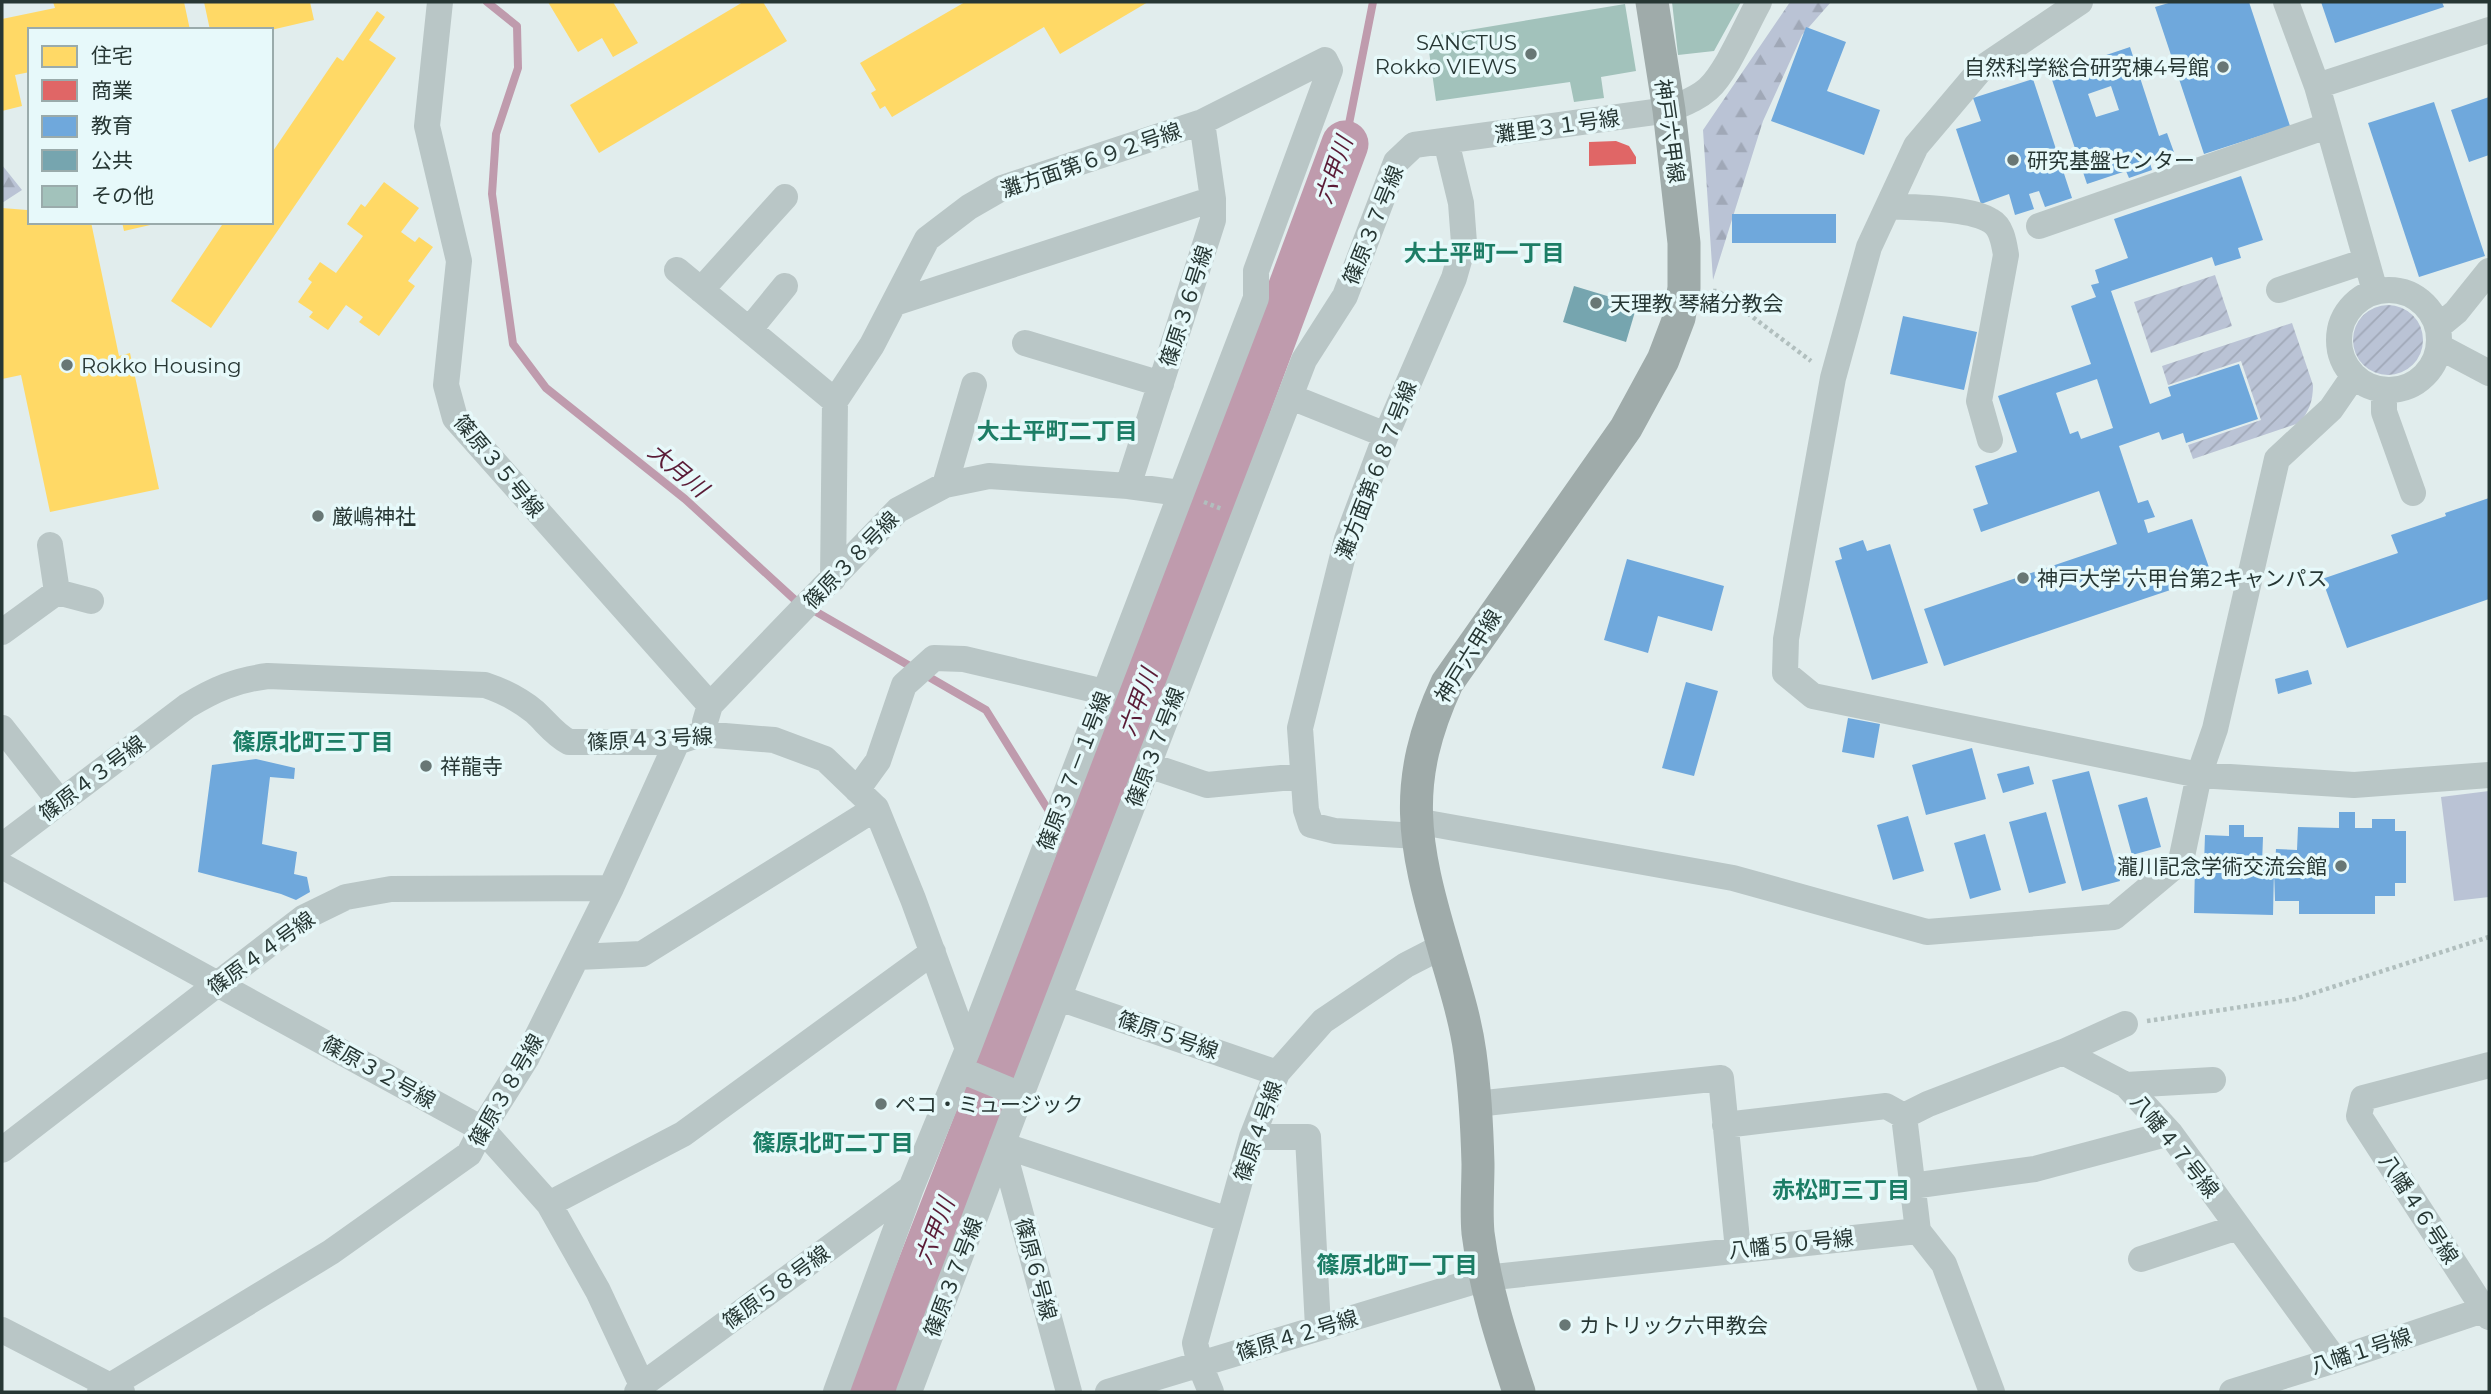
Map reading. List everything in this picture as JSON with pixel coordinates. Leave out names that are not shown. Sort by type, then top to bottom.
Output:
[{"type":"main road","name":"神戸六甲線","points":[[1520,1392],[1485,1278],[1478,1230],[1476,1104],[1470,1049],[1462,1009],[1421,867],[1416,829],[1417,781],[1422,752],[1447,683],[1626,428],[1663,360],[1679,318],[1684,288],[1684,243],[1669,110],[1651,2]]},
{"type":"street","name":"篠原３５号線","points":[[440,2],[428,126],[459,261],[446,385],[455,418],[710,705]]},
{"type":"street","name":"灘里３１号線","points":[[1446,141],[1669,110],[1709,88],[1720,74],[1759,2]]},
{"type":"street","points":[[2080,2],[1982,68],[1916,146],[1869,247],[1833,378],[1786,639],[1785,673],[1813,696],[2199,775],[2354,785],[2489,775]]},
{"type":"street","points":[[2286,2],[2316,86],[2375,291]]},
{"type":"street","points":[[2316,86],[2489,30]]},
{"type":"street","name":"灘方面第６９２号線","points":[[835,401],[872,345],[927,239],[969,206],[1002,188],[1202,122],[1325,60]]},
{"type":"street","name":"篠原３７－１号線","points":[[836,1392],[911,1188],[965,1059],[1256,298],[1256,271],[1330,69],[1325,60]]},
{"type":"street","name":"篠原３６号線","points":[[1128,486],[1213,220],[1213,199],[1202,122]]},
{"type":"street","points":[[2039,226],[2326,126]]},
{"type":"street","name":"篠原３７号線","points":[[909,1392],[1304,360],[1345,296],[1396,162],[1415,145],[1446,141]]},
{"type":"street","name":"灘方面第６８７号線","points":[[1416,829],[1335,831],[1311,825],[1306,810],[1300,728],[1347,539],[1386,435],[1454,278],[1464,243],[1461,203],[1446,141]]},
{"type":"street","points":[[701,290],[785,197]]},
{"type":"street","points":[[895,303],[1213,199]]},
{"type":"street","points":[[1888,206],[1962,212],[1992,221],[2003,236],[2006,254],[1979,401],[1990,440]]},
{"type":"street","points":[[2279,290],[2366,261]]},
{"type":"street","points":[[677,270],[835,401],[833,579]]},
{"type":"street","points":[[2489,271],[2440,337],[2430,371],[2410,387],[2384,391],[2353,377],[2339,354],[2339,328],[2352,305],[2375,291],[2395,289],[2414,296],[2430,309],[2440,337],[2489,373]]},
{"type":"street","points":[[749,330],[785,286]]},
{"type":"street","points":[[1025,343],[1161,384]]},
{"type":"street","points":[[1416,829],[1733,878],[1927,932],[2114,917],[2181,861],[2199,775],[2215,729],[2277,458],[2331,409],[2353,377]]},
{"type":"street","points":[[945,485],[974,386]]},
{"type":"street","points":[[2384,391],[2384,412],[2413,493]]},
{"type":"street","points":[[1291,397],[1386,435]]},
{"type":"street","name":"篠原３８号線","points":[[110,1390],[331,1252],[469,1154],[527,1057],[611,888],[689,738],[710,705],[898,509],[945,485],[989,476],[1128,486],[1180,493]]},
{"type":"street","points":[[50,545],[57,593]]},
{"type":"street","points":[[4,627],[57,593],[91,601]]},
{"type":"street","points":[[857,790],[878,761],[906,683],[934,658],[964,659],[1104,692]]},
{"type":"street","name":"篠原４３号線","points":[[2,846],[187,706],[211,691],[240,680],[268,676],[485,685],[507,692],[533,710],[560,737],[569,742],[689,738],[774,740],[825,759],[876,808],[933,952],[965,1059]]},
{"type":"street","points":[[2,728],[60,802]]},
{"type":"street","points":[[1148,765],[1208,785],[1303,776]]},
{"type":"street","points":[[577,957],[642,954],[876,808]]},
{"type":"street","name":"篠原３２号線","points":[[2,866],[482,1129],[549,1204],[598,1291],[639,1389]]},
{"type":"street","name":"篠原４４号線","points":[[2,1150],[303,918],[346,897],[391,888],[611,888]]},
{"type":"street","name":"篠原４号線","points":[[1211,1392],[1195,1343],[1252,1137],[1277,1073],[1323,1021],[1406,965],[1443,946]]},
{"type":"street","points":[[549,1204],[683,1134],[933,952]]},
{"type":"street","name":"篠原５号線","points":[[1059,998],[1277,1073]]},
{"type":"street","points":[[1904,1116],[2125,1024]]},
{"type":"street","name":"八幡４７号線","points":[[2063,1052],[2126,1085],[2170,1133],[2335,1360]]},
{"type":"street","points":[[965,1059],[1021,1095]]},
{"type":"street","name":"八幡４６号線","points":[[2488,1312],[2359,1116],[2363,1098],[2489,1065]]},
{"type":"street","points":[[1476,1104],[1721,1078],[1738,1250]]},
{"type":"street","points":[[2126,1085],[2213,1080]]},
{"type":"street","points":[[1725,1125],[1886,1106],[1904,1116]]},
{"type":"street","points":[[1904,1116],[1918,1231],[1944,1264],[1992,1392]]},
{"type":"street","points":[[1912,1186],[2035,1169],[2170,1133]]},
{"type":"street","points":[[1252,1137],[1308,1137],[1318,1327]]},
{"type":"street","points":[[1002,1145],[1228,1220]]},
{"type":"street","name":"篠原６号線","points":[[1002,1145],[1069,1392]]},
{"type":"street","name":"篠原５８号線","points":[[639,1389],[911,1188]]},
{"type":"street","points":[[2141,1259],[2238,1227]]},
{"type":"street","name":"八幡５０号線","points":[[1485,1278],[1918,1231]]},
{"type":"street","name":"篠原４２号線","points":[[1108,1392],[1485,1278]]},
{"type":"street","name":"八幡１号線","points":[[2232,1392],[2281,1385],[2335,1360],[2488,1312]]},
{"type":"street","points":[[2,1330],[110,1390]]},
{"type":"path","points":[[1684,288],[1718,291],[1833,378]]},
{"type":"path","points":[[1180,493],[1244,517]]},
{"type":"path","points":[[2125,1024],[2295,999],[2489,937]]},
{"type":"green space","points":[[1790,2],[1831,2],[1802,35],[1763,121],[1713,280],[1703,130]]},
{"type":"green space","points":[[2,165],[22,190],[2,203]]},
{"type":"green space","points":[[2215,275],[2232,326],[2151,353],[2134,302]]},
{"type":"green space","points":[[2388,305],[2413,315],[2423,340],[2413,365],[2388,375],[2363,365],[2353,340],[2363,315]]},
{"type":"green space","points":[[2292,323],[2313,385],[2310,406],[2302,419],[2299,423],[2193,459],[2188,445],[2261,420],[2241,361],[2168,385],[2162,366]]},
{"type":"green space","points":[[2489,791],[2489,897],[2454,901],[2441,797]]},
{"type":"building: 住宅","points":[[53,2],[184,2],[190,28],[28,28],[28,72],[15,75],[22,106],[2,111],[2,19],[55,8]]},
{"type":"building: 住宅","points":[[204,2],[310,2],[314,20],[273,30],[210,28]]},
{"type":"building: 住宅","points":[[548,2],[613,2],[638,43],[613,57],[602,38],[578,52]]},
{"type":"building: 住宅","points":[[743,2],[763,2],[787,41],[599,153],[570,105]]},
{"type":"building: 住宅","points":[[965,2],[1148,2],[1060,54],[1044,27],[892,117],[885,106],[880,109],[871,93],[876,90],[860,63]]},
{"type":"building: 住宅","points":[[377,11],[385,17],[369,40],[396,58],[211,328],[171,301],[223,224],[273,224],[273,151],[337,57],[343,61]]},
{"type":"building: 住宅","points":[[384,182],[419,208],[401,232],[415,242],[419,237],[433,247],[408,281],[415,286],[379,336],[359,322],[363,317],[346,305],[328,330],[309,317],[313,312],[298,302],[312,282],[308,279],[320,262],[336,273],[363,236],[347,224],[361,204],[365,207]]},
{"type":"building: 住宅","name":"Rokko Housing","points":[[2,208],[28,210],[28,224],[91,224],[119,356],[130,353],[159,489],[50,512],[21,375],[2,379]]},
{"type":"building: 住宅","points":[[122,224],[155,224],[124,231]]},
{"type":"building: 商業","points":[[1616,141],[1629,146],[1636,157],[1636,164],[1589,166],[1589,142]]},
{"type":"building: 教育","name":"自然科学総合研究棟4号館","points":[[2172,2],[2249,2],[2290,126],[2204,154],[2155,7]]},
{"type":"building: 教育","points":[[2321,2],[2442,2],[2444,7],[2335,43]]},
{"type":"building: 教育","points":[[1806,27],[1846,42],[1827,91],[1880,110],[1864,155],[1771,121]]},
{"type":"building: 教育","points":[[2130,47],[2159,136],[2167,133],[2175,155],[2150,163],[2152,170],[2129,178],[2126,171],[2087,184],[2050,74]],"holes":[[[2111,86],[2119,110],[2096,117],[2088,94]]]},
{"type":"building: 教育","name":"研究基盤センター","points":[[2033,79],[2072,198],[2045,207],[2039,191],[2029,194],[2034,209],[2015,215],[2009,194],[1981,204],[1956,129],[1981,121],[1973,98]]},
{"type":"building: 教育","points":[[2489,97],[2489,155],[2469,162],[2451,110]]},
{"type":"building: 教育","points":[[2434,102],[2485,256],[2419,277],[2368,123]]},
{"type":"building: 教育","points":[[2241,176],[2263,240],[2238,248],[2241,258],[2215,266],[2212,257],[2111,291],[2150,404],[2171,396],[2168,387],[2239,364],[2258,419],[2186,443],[2183,433],[2162,440],[2159,432],[2119,446],[2138,503],[2148,500],[2155,517],[2144,520],[2148,533],[2192,519],[2212,576],[1944,666],[1924,609],[2117,544],[2099,491],[1981,532],[1973,509],[1988,504],[1975,466],[2017,452],[1998,396],[2091,364],[2071,306],[2096,297],[2091,285],[2099,283],[2095,270],[2128,258],[2114,219]],"holes":[[[2097,379],[2113,428],[2081,439],[2078,431],[2070,434],[2056,393]]]},
{"type":"building: 教育","points":[[1732,214],[1836,214],[1836,243],[1732,243]]},
{"type":"building: 教育","points":[[1903,316],[1977,332],[1964,390],[1890,374]]},
{"type":"building: 教育","points":[[2489,498],[2489,599],[2347,648],[2322,579],[2398,553],[2391,535]]},
{"type":"building: 教育","points":[[1863,540],[1867,551],[1890,544],[1928,663],[1872,680],[1835,561],[1842,559],[1839,548]]},
{"type":"building: 教育","points":[[1627,559],[1724,586],[1712,631],[1658,616],[1648,653],[1604,640]]},
{"type":"building: 教育","points":[[2308,670],[2312,684],[2278,694],[2275,679]]},
{"type":"building: 教育","points":[[1686,682],[1718,691],[1694,776],[1662,768]]},
{"type":"building: 教育","points":[[1848,718],[1880,724],[1874,758],[1842,752]]},
{"type":"building: 教育","points":[[1972,748],[1986,799],[1926,815],[1912,765]]},
{"type":"building: 教育","points":[[256,759],[295,768],[294,779],[270,777],[262,844],[297,852],[294,874],[307,877],[310,892],[296,900],[198,872],[212,765]]},
{"type":"building: 教育","points":[[2029,766],[2034,784],[2003,793],[1997,774]]},
{"type":"building: 教育","points":[[2089,771],[2120,881],[2082,891],[2052,780]]},
{"type":"building: 教育","points":[[2147,797],[2161,847],[2132,855],[2118,805]]},
{"type":"building: 教育","points":[[2046,812],[2066,883],[2029,893],[2009,822]]},
{"type":"building: 教育","name":"瀧川記念学術交流会館","points":[[2339,812],[2355,812],[2355,828],[2372,828],[2372,819],[2395,819],[2395,831],[2406,831],[2406,883],[2395,883],[2395,896],[2375,896],[2375,914],[2299,914],[2299,901],[2275,901],[2274,870],[2273,915],[2194,913],[2195,864],[2204,865],[2205,835],[2229,836],[2229,825],[2244,825],[2244,837],[2263,837],[2262,864],[2275,865],[2276,849],[2297,850],[2298,827],[2339,828]]},
{"type":"building: 教育","points":[[1908,816],[1924,871],[1893,880],[1877,825]]},
{"type":"building: 教育","points":[[1985,834],[2001,890],[1970,899],[1954,843]]},
{"type":"building: 公共","points":[[1574,286],[1637,305],[1626,342],[1563,322]]},
{"type":"building: その他","points":[[1672,2],[1741,2],[1714,51],[1678,55]]},
{"type":"building: その他","name":"SANCTUS Rokko VIEWS","points":[[1625,4],[1636,71],[1601,77],[1604,98],[1574,102],[1570,82],[1436,101],[1427,37]]},
{"type":"waterway","name":"大月川","points":[[487,2],[517,26],[518,68],[496,134],[492,194],[513,344],[546,388],[685,499],[794,599],[986,710],[1052,816]]},
{"type":"waterway","name":"六甲川","points":[[1345,144],[1373,2]]},
{"type":"waterway","name":"六甲川","points":[[872,1392],[1079,860],[1345,144]]},
{"type":"waterway","name":"大月川","points":[[1058,827],[1079,860]]},
{"type":"place","name":"SANCTUS Rokko VIEWS","points":[[1531,54]]},
{"type":"place","name":"自然科学総合研究棟4号館","points":[[2223,67]]},
{"type":"place","name":"研究基盤センター","points":[[2013,160]]},
{"type":"place","name":"天理教 琴緒分教会","points":[[1596,303]]},
{"type":"place","name":"Rokko Housing","points":[[67,365]]},
{"type":"place","name":"厳嶋神社","points":[[318,516]]},
{"type":"place","name":"神戸大学 六甲台第2キャンパス","points":[[2023,578]]},
{"type":"place","name":"祥龍寺","points":[[426,766]]},
{"type":"place","name":"瀧川記念学術交流会館","points":[[2341,866]]},
{"type":"place","name":"ペコ・ミュージック","points":[[881,1104]]},
{"type":"place","name":"カトリック六甲教会","points":[[1565,1325]]},
{"type":"district","name":"大土平町一丁目","points":[[1484,253]]},
{"type":"district","name":"大土平町二丁目","points":[[1057,431]]},
{"type":"district","name":"篠原北町三丁目","points":[[313,742]]},
{"type":"district","name":"篠原北町二丁目","points":[[833,1143]]},
{"type":"district","name":"赤松町三丁目","points":[[1841,1190]]},
{"type":"district","name":"篠原北町一丁目","points":[[1397,1265]]}]
